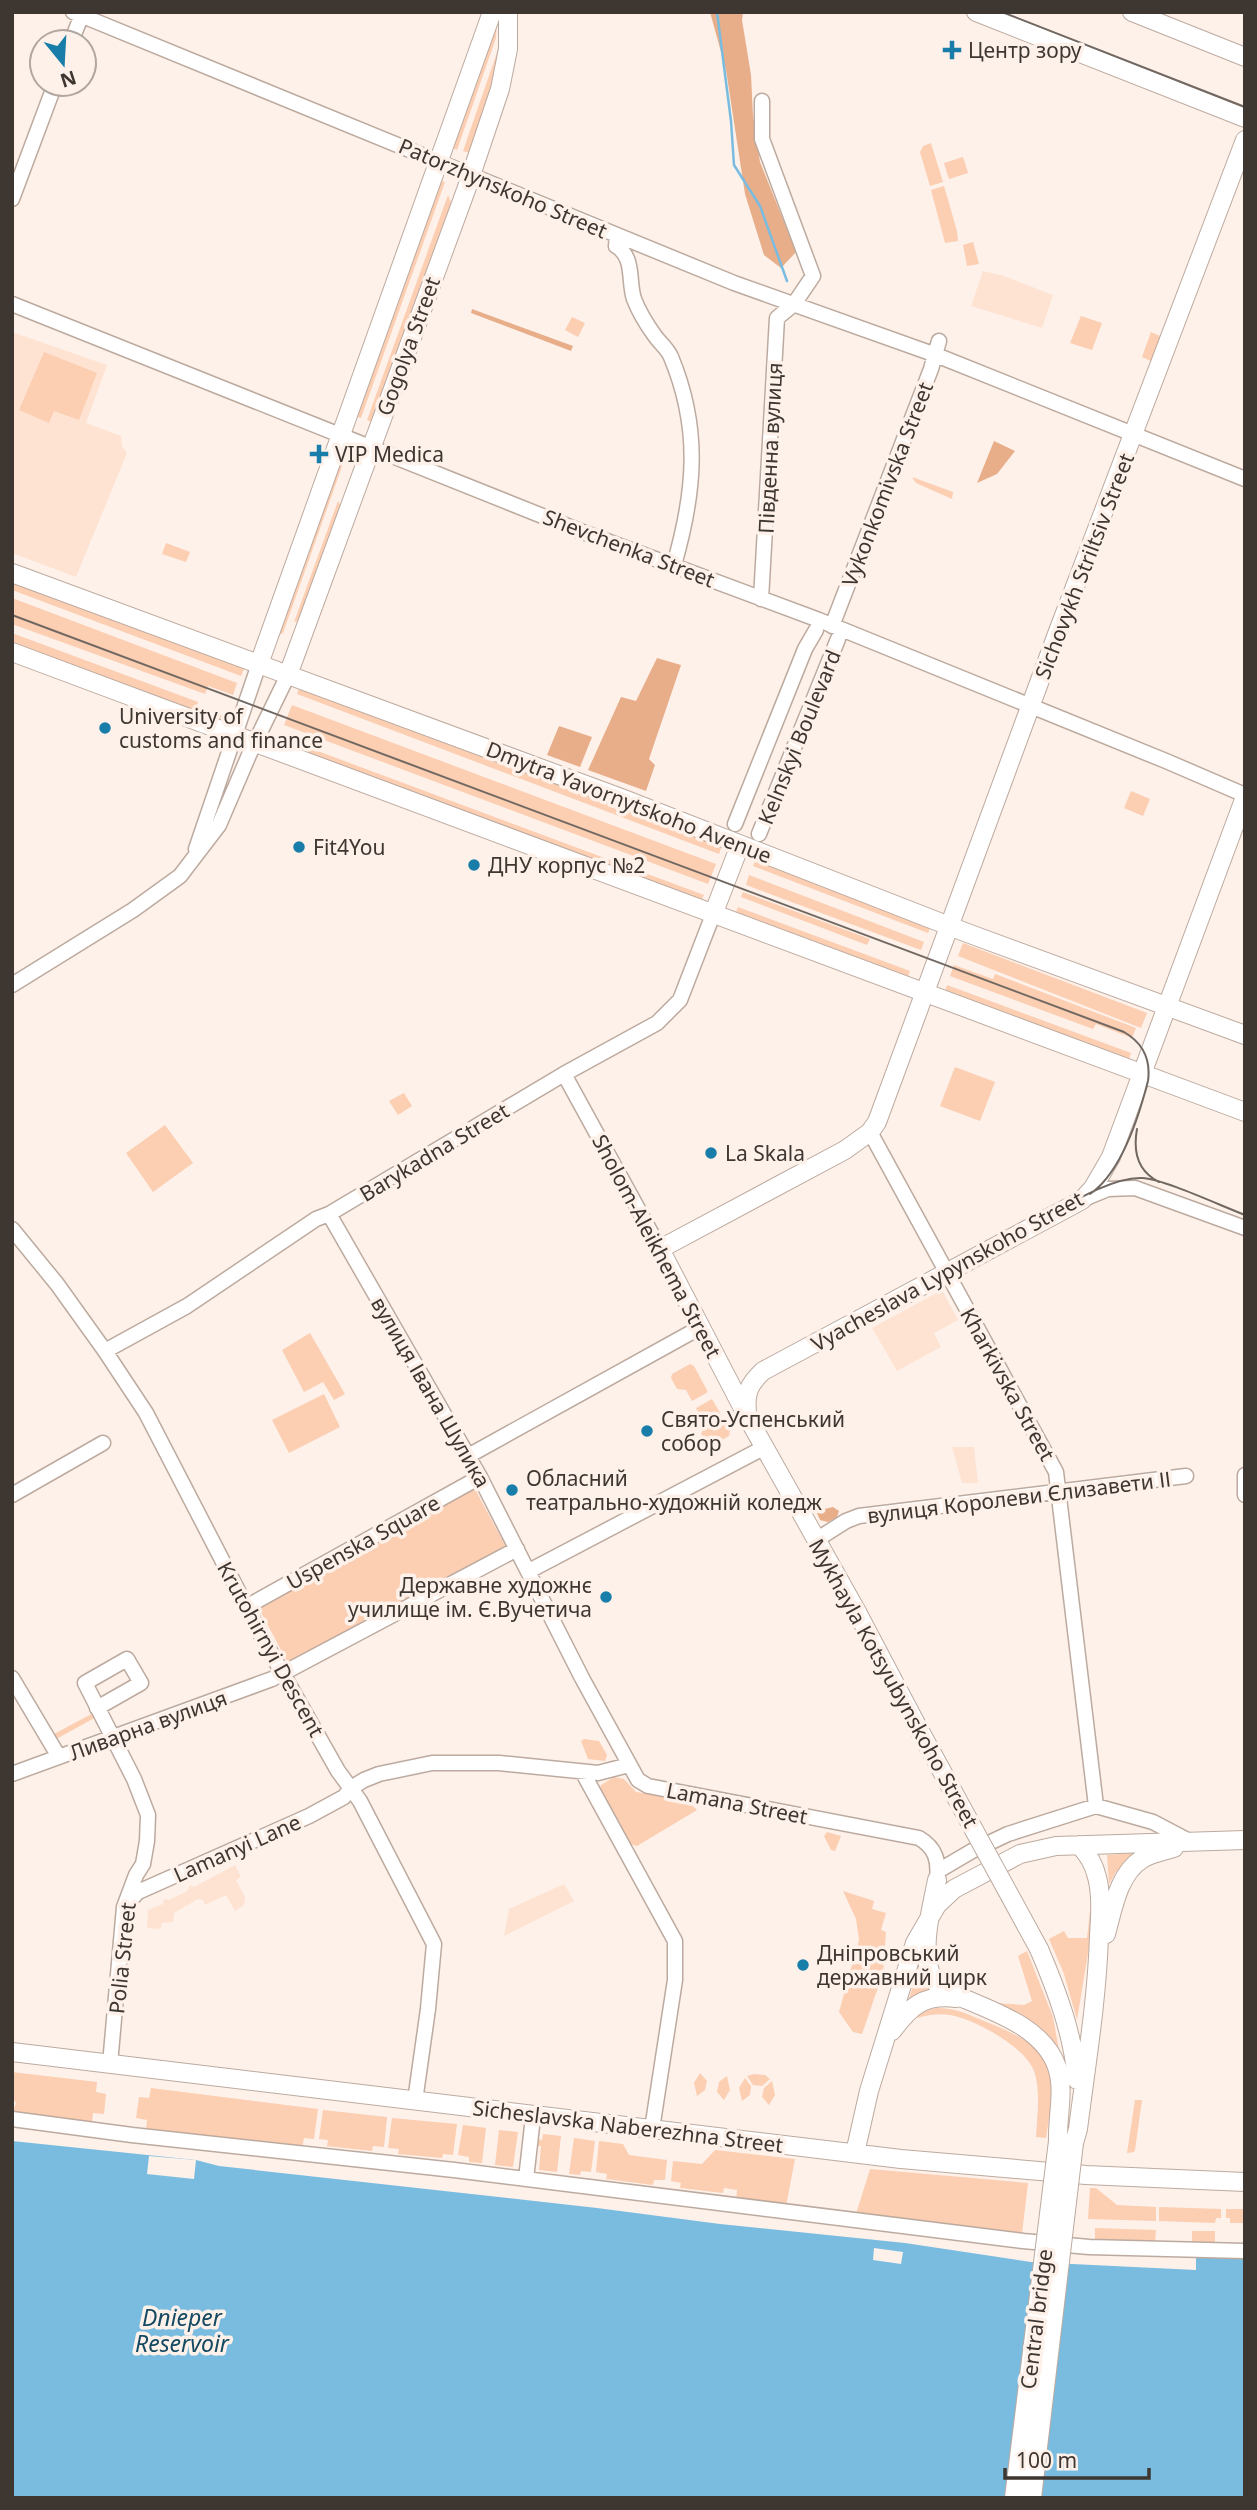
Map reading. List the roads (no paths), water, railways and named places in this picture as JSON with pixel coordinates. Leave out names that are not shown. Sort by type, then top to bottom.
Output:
[{"type":"main road","name":"Gogolya Street","points":[[259,664],[492,12]]},
{"type":"main road","name":"Gogolya Street","points":[[288,675],[471,174],[507,62],[508,12]]},
{"type":"main road","points":[[976,12],[1245,118]]},
{"type":"main road","points":[[1132,12],[1245,57]]},
{"type":"main road","name":"Sichovykh Striltsiv Street","points":[[925,992],[1245,140]]},
{"type":"main road","name":"Dmytra Yavornytskoho Avenue","points":[[12,573],[589,786],[949,925],[1245,1035]]},
{"type":"main road","points":[[12,652],[1245,1112]]},
{"type":"main road","name":"Vyacheslava Lypynskoho Street","points":[[763,1371],[1082,1200],[1093,1188],[1111,1157],[1245,796]]},
{"type":"main road","points":[[714,912],[740,845]]},
{"type":"main road","points":[[660,1250],[845,1150],[870,1132],[877,1122],[925,992]]},
{"type":"main road","name":"Sholom-Aleikhema Street","points":[[660,1250],[748,1419]]},
{"type":"main road","points":[[716,1355],[732,1369],[743,1373],[763,1371]]},
{"type":"main road","points":[[748,1419],[748,1388],[763,1371]]},
{"type":"main road","name":"Mykhayla Kotsyubynskoho Street","points":[[748,1419],[1039,1949],[1056,1989],[1075,2056],[1077,2081],[1066,2142]]},
{"type":"main road","points":[[855,2153],[869,2091],[915,1943],[937,1905],[954,1889],[1020,1854],[1035,1850],[1079,1845],[1245,1840]]},
{"type":"main road","points":[[1098,1965],[1116,1897],[1129,1871],[1141,1859],[1195,1842]]},
{"type":"main road","points":[[1066,2142],[1078,2129],[1098,1965],[1100,1891],[1094,1866],[1079,1845]]},
{"type":"main road","points":[[937,1875],[939,1887],[945,1890],[954,1889]]},
{"type":"main road","points":[[937,1875],[927,1943],[929,1967],[943,1991],[1022,2026],[1040,2039],[1049,2050],[1059,2074],[1066,2142]]},
{"type":"main road","points":[[884,2042],[913,2006],[939,1997],[965,2000]]},
{"type":"main road","name":"Sicheslavska Naberezhna Street","points":[[12,2052],[855,2153],[1086,2175],[1245,2182]]},
{"type":"main road","name":"Central bridge","points":[[1014,2498],[1066,2142]]},
{"type":"main road","name":"Central bridge","points":[[1032,2498],[1066,2142]]},
{"type":"street","name":"Patorzhynskoho Street","points":[[79,13],[617,235],[794,304],[938,348],[1133,435],[1245,479]]},
{"type":"street","points":[[12,199],[50,98]]},
{"type":"street","name":"Південна вулиця","points":[[761,599],[777,318],[794,304],[813,276],[762,139],[762,101]]},
{"type":"street","points":[[617,235],[617,246],[621,248],[631,269],[633,297],[655,337],[670,354],[688,407],[693,471],[689,511],[674,565]]},
{"type":"street","name":"Shevchenka Street","points":[[12,304],[580,531],[761,599],[835,632],[1031,706],[1245,796]]},
{"type":"street","name":"Vykonkomivska Street","points":[[835,632],[938,348]]},
{"type":"street","name":"Kelnskyi Boulevard","points":[[735,824],[805,649],[816,630]]},
{"type":"street","name":"Kelnskyi Boulevard","points":[[759,834],[835,632]]},
{"type":"street","points":[[192,860],[259,664]]},
{"type":"street","points":[[12,985],[152,897],[180,876],[219,825],[288,675]]},
{"type":"street","name":"Barykadna Street","points":[[105,1351],[187,1306],[316,1219],[329,1214],[564,1074],[657,1023],[680,1000],[714,912]]},
{"type":"street","name":"Sholom-Aleikhema Street","points":[[564,1074],[660,1250]]},
{"type":"street","name":"Kharkivska Street","points":[[870,1132],[1056,1472],[1096,1806]]},
{"type":"street","points":[[1082,1200],[1108,1189],[1135,1188],[1245,1228]]},
{"type":"street","name":"вулиця Івана Шулика","points":[[329,1214],[480,1477],[629,1765]]},
{"type":"street","name":"Krutohirnyi Descent","points":[[12,1229],[54,1280],[146,1413],[246,1607],[338,1771],[351,1788],[434,1944],[415,2101]]},
{"type":"street","points":[[468,1455],[701,1327]]},
{"type":"street","points":[[12,1495],[103,1443]]},
{"type":"street","points":[[529,1571],[765,1447]]},
{"type":"street","points":[[1245,1475],[1245,1494]]},
{"type":"street","name":"вулиця Королеви Єлизавети ІІ","points":[[816,1540],[859,1516],[1186,1476]]},
{"type":"street","name":"Uspenska Square","points":[[246,1607],[480,1477]]},
{"type":"street","points":[[283,1674],[517,1549]]},
{"type":"street","name":"Ливарна вулиця","points":[[12,1774],[243,1691],[283,1674]]},
{"type":"street","points":[[12,1678],[59,1758]]},
{"type":"street","name":"Polia Street","points":[[97,1708],[134,1779],[148,1815],[143,1864],[124,1907],[110,2064]]},
{"type":"street","points":[[351,1788],[379,1774],[432,1763],[499,1763],[583,1773],[605,1772],[629,1765]]},
{"type":"street","name":"Lamana Street","points":[[629,1765],[638,1780],[648,1786],[919,1838],[934,1850],[937,1875]]},
{"type":"street","points":[[583,1773],[675,1941],[675,1980],[652,2129]]},
{"type":"street","name":"Lamanyi Lane","points":[[124,1907],[138,1892],[309,1816],[344,1797],[351,1788]]},
{"type":"street","points":[[937,1875],[972,1851],[1008,1834],[1096,1806],[1153,1822],[1195,1842]]},
{"type":"street","points":[[12,2119],[1023,2241],[1088,2247],[1245,2251]]},
{"type":"street","points":[[526,2179],[532,2126]]},
{"type":"water","name":"Dnieper Reservoir","points":[[12,2141],[196,2160],[219,2166],[720,2224],[905,2243],[1031,2262],[1196,2270],[1196,2257],[1245,2258],[1245,2498],[12,2498]]},
{"type":"waterway","points":[[717,12],[734,165],[760,206],[787,281]]},
{"type":"tram line","points":[[1002,12],[1245,107]]},
{"type":"tram line","points":[[12,615],[1124,1032],[1136,1041],[1144,1052],[1148,1081],[1134,1127],[1120,1158],[1101,1185],[1090,1194]]},
{"type":"tram line","points":[[1137,1129],[1138,1160],[1146,1172],[1159,1182]]},
{"type":"tram line","points":[[1036,1223],[1074,1201],[1116,1182],[1142,1178],[1178,1188],[1245,1215]]},
{"type":"place","name":"Центр зору","points":[[952,50]]},
{"type":"place","name":"VIP Medica","points":[[319,454]]},
{"type":"place","name":"University of customs and finance","points":[[105,728]]},
{"type":"place","name":"Fit4You","points":[[299,847]]},
{"type":"place","name":"ДНУ корпус №2","points":[[474,865]]},
{"type":"place","name":"La Skala","points":[[711,1153]]},
{"type":"place","name":"Свято-Успенський собор","points":[[647,1431]]},
{"type":"place","name":"Обласний театрально-художній коледж","points":[[512,1490]]},
{"type":"place","name":"Державне художнє училище ім. Є.Вучетича","points":[[606,1597]]},
{"type":"place","name":"Дніпровський державний цирк","points":[[803,1965]]}]
